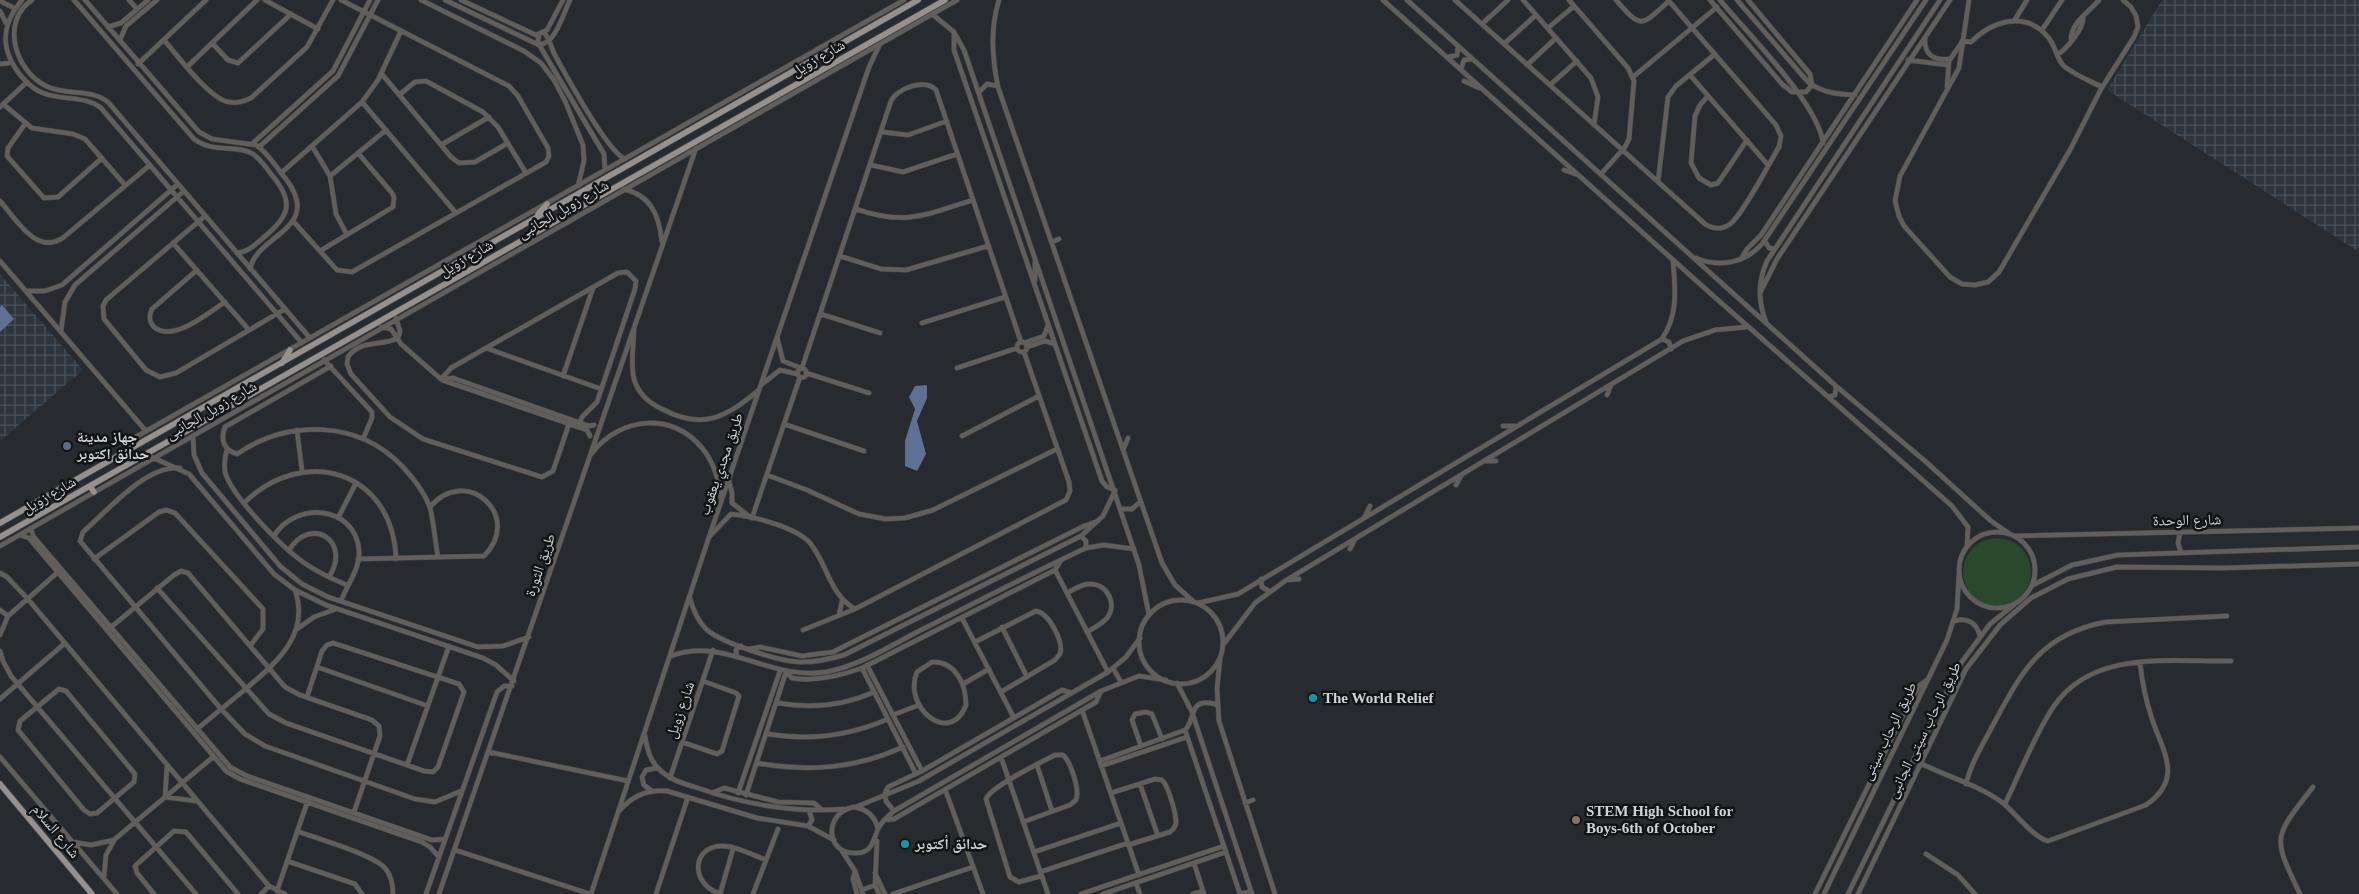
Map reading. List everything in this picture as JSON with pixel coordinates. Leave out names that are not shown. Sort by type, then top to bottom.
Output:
[{"type":"main road","name":"شارع زويل","points":[[0,523],[918,0]]},
{"type":"main road","name":"شارع زويل","points":[[0,538],[265,386],[286,378],[731,126],[834,63],[907,25],[945,0]]},
{"type":"main road","points":[[826,52],[826,60],[834,63]]},
{"type":"main road","points":[[807,63],[814,67],[814,75]]},
{"type":"main road","points":[[720,105],[724,111]]},
{"type":"main road","points":[[536,216],[547,204]]},
{"type":"main road","points":[[282,363],[290,350]]},
{"type":"main road","points":[[258,377],[259,383],[265,386]]},
{"type":"main road","points":[[244,385],[251,394]]},
{"type":"main road","points":[[90,486],[94,492]]},
{"type":"main road","name":"شارع السلام","points":[[0,784],[92,894]]},
{"type":"street","points":[[22,0],[14,8],[6,23],[2,48],[9,62],[38,92],[51,96],[87,100],[97,105],[302,342]]},
{"type":"street","points":[[32,0],[19,12],[12,28],[12,45],[18,62],[44,86],[57,90],[94,95],[104,99],[310,338]]},
{"type":"street","points":[[74,0],[194,139],[207,147],[249,152],[258,159],[281,185],[286,200],[282,221],[250,249],[237,254]]},
{"type":"street","points":[[84,0],[199,132],[220,141],[252,143],[259,147],[290,184],[296,200],[293,221],[286,231],[256,256],[250,269]]},
{"type":"street","points":[[129,0],[137,10]]},
{"type":"street","points":[[108,28],[118,25],[148,0]]},
{"type":"street","points":[[120,40],[126,26],[157,0]]},
{"type":"street","points":[[133,68],[206,0]]},
{"type":"street","points":[[186,67],[257,0]]},
{"type":"street","points":[[265,0],[318,29]]},
{"type":"street","points":[[164,40],[186,67],[216,96],[224,100],[243,102],[251,98],[294,62],[307,47],[333,0]]},
{"type":"street","points":[[293,221],[337,270],[352,272],[546,162],[550,152],[514,91],[503,82],[341,0]]},
{"type":"street","points":[[252,143],[326,79],[339,62],[370,0]]},
{"type":"street","points":[[259,147],[338,76],[378,0]]},
{"type":"street","points":[[422,0],[524,51],[541,63],[554,80],[565,101],[582,145],[584,162],[578,186]]},
{"type":"street","points":[[445,0],[539,45],[557,72],[604,154],[605,170]]},
{"type":"street","points":[[462,0],[532,34],[541,34],[549,28],[563,0]]},
{"type":"street","points":[[570,0],[549,40],[550,48],[612,149],[625,159]]},
{"type":"street","name":"شارع زويل الجانبى","points":[[132,449],[134,438],[146,431],[904,0]]},
{"type":"street","name":"شارع زويل الجانبى","points":[[0,546],[193,436],[286,378],[324,360],[696,148],[731,126],[880,44],[907,25],[957,0]]},
{"type":"street","points":[[1000,0],[992,41],[998,86],[1140,502],[1168,574],[1179,590],[1212,613],[1219,622],[1223,645],[1218,706],[1219,721],[1275,894]]},
{"type":"street","points":[[1455,0],[1705,224],[1720,228],[1734,222],[1781,144],[1780,132],[1669,1],[1648,20],[1640,22],[1633,19],[1616,0]]},
{"type":"street","points":[[1460,4],[1465,0]]},
{"type":"street","points":[[1482,24],[1508,0]]},
{"type":"street","points":[[1523,0],[1591,78],[1596,87],[1598,106],[1594,125]]},
{"type":"street","points":[[1569,0],[1633,76],[1629,139],[1601,174]]},
{"type":"street","points":[[1710,0],[1782,84],[1799,94],[1806,92],[1812,85]]},
{"type":"street","points":[[1736,0],[1798,72],[1812,85],[1819,90],[1833,94],[1854,95]]},
{"type":"street","points":[[1748,0],[1808,71],[1812,85]]},
{"type":"street","points":[[1741,259],[1747,249],[1761,235],[1795,185],[1917,0]]},
{"type":"street","points":[[1692,256],[1715,264],[1741,259],[1754,252],[1765,241],[1926,0]]},
{"type":"street","points":[[1760,292],[1774,263],[1950,0]]},
{"type":"street","points":[[1969,0],[1962,41],[1962,57],[1956,75],[1946,89],[1900,176],[1896,191],[1896,206],[1904,226],[1946,274],[1958,282],[1975,285],[1988,282],[1999,272],[2070,150],[2102,87],[2137,30],[2135,12],[2123,0]]},
{"type":"street","points":[[2014,21],[2026,0]]},
{"type":"street","points":[[2042,30],[2062,0]]},
{"type":"street","points":[[2058,54],[2065,49],[2078,21],[2099,0]]},
{"type":"street","points":[[0,1],[14,8]]},
{"type":"street","points":[[1410,1],[1836,386],[1925,460],[1991,521],[2026,545],[2034,557],[2036,571],[2033,585],[2026,596],[1990,624],[1980,636],[1950,685],[1848,894]]},
{"type":"street","points":[[1633,76],[1692,28],[1721,1],[1799,94],[1818,122],[1823,142]]},
{"type":"street","points":[[1767,324],[1761,305],[1760,292],[1765,267],[1775,249],[1939,1],[1945,7]]},
{"type":"street","points":[[1382,7],[1385,2],[1748,327],[1952,506],[1968,527],[1966,548]]},
{"type":"street","points":[[1548,28],[1574,6]]},
{"type":"street","points":[[0,11],[6,23]]},
{"type":"street","points":[[2020,13],[2023,22]]},
{"type":"street","points":[[212,42],[228,60],[238,63],[291,14]]},
{"type":"street","points":[[932,14],[954,32],[964,50],[1115,490],[1144,582],[1149,615]]},
{"type":"street","points":[[1504,44],[1536,15]]},
{"type":"street","points":[[493,23],[496,17]]},
{"type":"street","points":[[1962,41],[1971,42],[1984,30],[1996,23],[2023,22],[2042,30],[2051,40],[2066,67],[2102,87]]},
{"type":"street","points":[[281,172],[362,102],[381,73],[401,31]]},
{"type":"street","points":[[954,32],[954,50],[1102,481],[1107,487],[1115,490]]},
{"type":"street","points":[[530,41],[532,34]]},
{"type":"street","points":[[541,34],[549,40]]},
{"type":"street","points":[[539,45],[541,34]]},
{"type":"street","points":[[1925,36],[1925,48],[1929,56],[1948,62]]},
{"type":"street","points":[[1527,65],[1556,38]]},
{"type":"street","points":[[539,45],[549,40]]},
{"type":"street","points":[[1946,89],[1948,62],[1962,41]]},
{"type":"street","name":"طريق مجدي يعقوب","points":[[590,894],[869,67],[880,44]]},
{"type":"street","points":[[1447,57],[1456,55],[1457,45]]},
{"type":"street","points":[[1658,182],[1666,103],[1671,91],[1715,54]]},
{"type":"street","points":[[1953,54],[1959,54],[1962,57]]},
{"type":"street","points":[[1927,62],[1926,58],[1929,56]]},
{"type":"street","points":[[1902,57],[1909,60],[1927,62],[1948,62]]},
{"type":"street","points":[[1461,70],[1462,62],[1472,59]]},
{"type":"street","points":[[1550,85],[1577,61]]},
{"type":"street","points":[[1874,66],[1885,61]]},
{"type":"street","points":[[0,64],[9,62]]},
{"type":"street","points":[[557,72],[562,69]]},
{"type":"street","points":[[381,73],[454,160],[464,164],[475,162],[508,143]]},
{"type":"street","points":[[1948,73],[1956,75]]},
{"type":"street","points":[[1690,75],[1768,165]]},
{"type":"street","points":[[400,95],[415,82],[426,81],[489,117],[508,143],[526,173]]},
{"type":"street","points":[[1464,81],[1484,90]]},
{"type":"street","points":[[27,82],[1,106],[25,124],[40,131],[79,136],[126,185]]},
{"type":"street","points":[[751,517],[893,97],[901,91],[929,84],[936,90],[947,121],[1070,487],[1066,500],[855,609],[803,630]]},
{"type":"street","points":[[979,92],[987,84],[998,86]]},
{"type":"street","points":[[1708,96],[1700,105],[1695,116],[1691,163],[1699,178],[1711,185],[1718,183],[1747,140]]},
{"type":"street","points":[[362,102],[456,213]]},
{"type":"street","points":[[441,144],[489,117]]},
{"type":"street","points":[[882,132],[908,135],[947,121]]},
{"type":"street","points":[[25,124],[8,148],[7,156],[44,198],[58,197],[102,158]]},
{"type":"street","points":[[330,176],[386,130]]},
{"type":"street","points":[[312,146],[330,176],[336,214],[348,235]]},
{"type":"street","name":"طريق الثورة","points":[[440,893],[696,148]]},
{"type":"street","points":[[604,154],[612,149]]},
{"type":"street","points":[[320,251],[390,210],[394,202],[392,193],[358,153]]},
{"type":"street","points":[[871,165],[903,172],[957,154]]},
{"type":"street","points":[[0,201],[33,238],[39,242],[52,243],[64,237],[150,164]]},
{"type":"street","points":[[1564,170],[1578,174]]},
{"type":"street","points":[[26,291],[44,291],[62,284],[178,184]]},
{"type":"street","points":[[1795,185],[1800,188]]},
{"type":"street","points":[[624,189],[642,196],[655,210],[662,243]]},
{"type":"street","points":[[61,331],[65,302],[75,285],[184,191]]},
{"type":"street","points":[[856,209],[885,218],[909,218],[973,200]]},
{"type":"street","points":[[205,216],[106,300],[103,306],[104,319],[146,370],[153,375],[168,376],[285,309]]},
{"type":"street","points":[[1787,230],[1793,234]]},
{"type":"street","points":[[1052,242],[1059,239]]},
{"type":"street","points":[[1765,241],[1767,246],[1775,249]]},
{"type":"street","points":[[173,243],[249,330]]},
{"type":"street","points":[[840,256],[881,269],[906,270],[988,246]]},
{"type":"street","points":[[1035,257],[1036,287]]},
{"type":"street","points":[[1166,680],[1158,676],[1146,663],[1140,646],[1143,626],[1149,615],[1158,607],[1182,600],[1196,603],[1208,599],[1228,598],[1238,594],[1662,339],[1669,328],[1676,304],[1673,260]]},
{"type":"street","points":[[0,261],[146,431]]},
{"type":"street","points":[[196,270],[152,309],[150,313],[151,322],[160,330],[178,331],[225,302]]},
{"type":"street","points":[[442,379],[451,368],[622,272],[634,277],[636,285],[597,402],[586,412],[578,424]]},
{"type":"street","points":[[563,376],[593,288]]},
{"type":"street","points":[[922,323],[1005,297]]},
{"type":"street","points":[[821,314],[880,333]]},
{"type":"street","points":[[396,318],[400,331],[398,338],[390,342],[369,343],[358,348],[348,357],[348,368],[357,381],[390,417],[423,438],[542,478],[553,472],[569,424]]},
{"type":"street","points":[[1017,348],[1019,351],[1024,346],[1044,336],[1048,324]]},
{"type":"street","points":[[634,325],[632,362],[634,380],[646,399],[675,417],[698,421],[720,416],[743,403],[780,370],[783,361],[777,337]]},
{"type":"street","points":[[380,327],[391,329],[398,338],[442,379],[569,424],[594,426]]},
{"type":"street","points":[[1223,645],[1249,610],[1269,591],[1285,581],[1683,341],[1704,332],[1748,327]]},
{"type":"street","points":[[1662,339],[1669,342],[1671,349]]},
{"type":"street","points":[[957,368],[1024,346],[1045,341],[1055,344]]},
{"type":"street","points":[[486,348],[601,389]]},
{"type":"street","points":[[1060,357],[1076,378]]},
{"type":"street","points":[[324,360],[372,412],[372,418],[363,439]]},
{"type":"street","points":[[783,361],[802,368],[806,373],[868,393]]},
{"type":"street","points":[[331,366],[225,428],[222,435],[227,449],[226,475],[244,503],[274,536],[302,562],[328,578],[348,585]]},
{"type":"street","points":[[1789,371],[1794,367]]},
{"type":"street","points":[[780,370],[803,377],[806,373]]},
{"type":"street","points":[[442,379],[453,378],[578,424],[587,430],[590,436]]},
{"type":"street","points":[[1607,395],[1611,385]]},
{"type":"street","points":[[1828,397],[1835,395],[1836,386]]},
{"type":"street","points":[[962,436],[1039,396]]},
{"type":"street","points":[[590,456],[605,438],[623,427],[642,424],[672,428],[688,436],[704,450],[716,474],[722,501]]},
{"type":"street","points":[[784,424],[864,451]]},
{"type":"street","points":[[1502,426],[1516,426]]},
{"type":"street","points":[[227,449],[237,454],[266,438],[297,430],[331,430],[363,439],[380,448],[403,467],[421,490],[430,507],[438,557]]},
{"type":"street","points":[[297,430],[302,471]]},
{"type":"street","points":[[193,436],[192,449],[198,468],[280,566],[308,587],[341,601],[486,648],[503,646],[528,637]]},
{"type":"street","points":[[1123,450],[1128,438]]},
{"type":"street","points":[[766,475],[807,490],[859,514],[877,518],[905,518],[933,510],[1057,449]]},
{"type":"street","points":[[145,454],[180,468],[189,474],[269,567],[295,590],[338,609],[483,658],[496,665],[513,684],[504,686],[497,692],[426,894]]},
{"type":"street","points":[[1484,461],[1496,461]]},
{"type":"street","points":[[180,468],[165,469],[145,478],[82,532],[80,541],[221,709],[245,734],[260,744],[428,803],[443,800],[462,791]]},
{"type":"street","points":[[189,474],[194,468],[198,468]]},
{"type":"street","points":[[244,503],[268,482],[285,475],[302,471],[330,473],[356,483],[375,500],[389,521],[395,540],[396,559]]},
{"type":"street","points":[[1456,485],[1462,474]]},
{"type":"street","points":[[709,537],[731,514],[734,506],[729,480]]},
{"type":"street","points":[[338,518],[356,483]]},
{"type":"street","points":[[690,597],[695,614],[704,628],[713,635],[741,646],[786,660],[815,662],[844,655],[1081,536],[1098,521],[1115,490]]},
{"type":"street","points":[[358,559],[484,556],[497,536],[495,513],[486,500],[464,491],[441,496],[430,507]]},
{"type":"street","points":[[1121,509],[1132,509],[1140,502]]},
{"type":"street","points":[[734,506],[751,517]]},
{"type":"street","points":[[1364,517],[1370,506]]},
{"type":"street","points":[[94,559],[156,514],[166,510],[175,513],[263,609],[263,629],[250,646]]},
{"type":"street","points":[[274,536],[285,521],[305,512],[327,513],[338,518],[349,528],[357,540],[358,559],[341,601]]},
{"type":"street","points":[[731,514],[751,517],[798,534],[809,542],[842,601],[855,609]]},
{"type":"street","points":[[749,649],[760,647],[802,656],[833,652],[1084,526],[1098,521]]},
{"type":"street","points":[[31,528],[32,535],[84,601],[177,710],[213,757],[232,772],[423,840],[436,841],[445,839]]},
{"type":"street","name":"شارع الوحدة","points":[[2013,535],[2359,528]]},
{"type":"street","points":[[2013,535],[1997,532],[1985,534],[1975,539],[1966,548],[1962,556],[1959,574],[1962,586],[1969,596],[1979,604],[1991,608],[2003,608],[2015,604]]},
{"type":"street","points":[[288,550],[297,538],[306,534],[316,533],[326,537],[333,544],[337,553],[336,563],[328,578]]},
{"type":"street","points":[[2180,533],[2178,543],[2181,553]]},
{"type":"street","points":[[19,535],[29,538],[57,572],[110,628],[123,646]]},
{"type":"street","points":[[1081,536],[1086,541],[1086,548]]},
{"type":"street","points":[[1350,549],[1356,538]]},
{"type":"street","points":[[670,656],[698,649],[713,650],[786,672],[812,674],[838,670],[1086,548],[1104,545],[1134,549]]},
{"type":"street","points":[[2033,585],[2052,574],[2093,559],[2118,554],[2359,547]]},
{"type":"street","points":[[2150,554],[2150,567]]},
{"type":"street","points":[[786,672],[792,678],[811,680],[837,676],[865,666],[1055,570],[1060,560]]},
{"type":"street","name":"طريق الرحاب سيتى الجانبى","points":[[1858,894],[1966,670],[1993,633],[2015,611],[2049,587],[2077,575],[2106,568],[2224,568],[2359,564]]},
{"type":"street","points":[[1055,570],[1108,672]]},
{"type":"street","points":[[0,635],[8,616],[57,572]]},
{"type":"street","points":[[110,628],[177,572],[188,573],[285,686],[307,697],[377,724],[380,733],[354,812]]},
{"type":"street","points":[[0,573],[8,577],[27,598],[269,886],[285,894]]},
{"type":"street","name":"طريق الرحاب سيتى","points":[[1822,894],[1878,784],[1955,621],[1959,598],[1959,574]]},
{"type":"street","points":[[1261,579],[1262,587],[1269,591]]},
{"type":"street","points":[[1285,581],[1299,579]]},
{"type":"street","points":[[1067,593],[1088,584],[1102,588],[1109,594],[1112,606],[1109,615],[1103,622],[1087,632]]},
{"type":"street","points":[[157,588],[265,711],[277,719],[374,754],[430,772],[438,767],[464,692],[460,684],[336,643],[325,647],[307,697]]},
{"type":"street","points":[[197,730],[269,669],[287,650],[297,629],[299,606],[295,590]]},
{"type":"street","points":[[840,615],[842,601]]},
{"type":"street","points":[[297,629],[318,615],[338,609]]},
{"type":"street","points":[[0,610],[8,616]]},
{"type":"street","points":[[975,642],[1033,612],[1039,611],[1046,616],[1060,644],[1061,651],[1058,658],[1001,692]]},
{"type":"street","points":[[1966,784],[1974,761],[2018,680],[2036,655],[2061,636],[2090,625],[2106,622],[2227,616]]},
{"type":"street","points":[[962,618],[1014,718]]},
{"type":"street","points":[[916,619],[922,630]]},
{"type":"street","points":[[1955,621],[1961,619],[1970,621],[1977,628],[1980,636]]},
{"type":"street","points":[[942,620],[945,626]]},
{"type":"street","points":[[907,624],[912,635]]},
{"type":"street","points":[[1002,627],[1027,677]]},
{"type":"street","points":[[875,885],[863,892],[855,871],[834,840],[832,827],[842,811],[920,781],[958,760],[1108,672],[1127,656],[1140,638]]},
{"type":"street","points":[[0,699],[64,644]]},
{"type":"street","points":[[407,765],[449,646]]},
{"type":"street","points":[[737,657],[736,650],[741,646]]},
{"type":"street","points":[[483,658],[486,648]]},
{"type":"street","points":[[884,649],[888,655]]},
{"type":"street","name":"شارع زويل","points":[[670,778],[713,650]]},
{"type":"street","points":[[0,652],[6,668],[18,684],[196,894]]},
{"type":"street","points":[[878,829],[894,811],[1102,691],[1139,676],[1176,683],[1190,682],[1203,678],[1214,669],[1221,657]]},
{"type":"street","points":[[2004,804],[2054,706],[2082,678],[2100,669],[2120,664],[2231,661]]},
{"type":"street","points":[[932,662],[945,663],[955,672],[963,684],[966,705],[964,712],[953,721],[946,723],[932,720],[918,705],[914,692],[917,672],[926,664],[932,662]]},
{"type":"street","points":[[1922,764],[2004,804],[2039,838],[2052,841],[2089,824],[2146,804],[2154,799],[2165,784],[2168,766],[2147,701],[2140,663]]},
{"type":"street","points":[[865,666],[874,692],[916,774]]},
{"type":"street","points":[[865,666],[922,771]]},
{"type":"street","points":[[317,667],[428,706]]},
{"type":"street","points":[[1113,668],[1121,682]]},
{"type":"street","points":[[963,684],[989,670]]},
{"type":"street","points":[[738,793],[780,671]]},
{"type":"street","points":[[746,795],[768,734],[786,672]]},
{"type":"street","name":"طريق الرحاب سيتى الجانبى","points":[[1815,894],[1910,701],[1920,685],[1928,680]]},
{"type":"street","points":[[682,742],[717,754],[722,751],[739,696],[736,693],[703,681]]},
{"type":"street","points":[[1176,683],[1192,712],[1252,892],[1240,894],[1185,730]]},
{"type":"street","points":[[64,690],[111,744],[136,777],[134,782],[115,799],[97,813],[90,814],[84,810],[19,732],[20,721],[54,691],[64,690]]},
{"type":"street","points":[[894,811],[888,805],[885,796],[888,787],[922,771],[1062,690],[1072,693]]},
{"type":"street","points":[[884,820],[894,819],[1096,702],[1102,691]]},
{"type":"street","points":[[778,703],[822,706],[855,700],[874,692]]},
{"type":"street","points":[[1100,761],[1185,730],[1190,724],[1192,712],[1206,703],[1218,706]]},
{"type":"street","points":[[893,715],[918,705]]},
{"type":"street","points":[[177,710],[197,730],[232,772]]},
{"type":"street","points":[[1082,710],[1138,875]]},
{"type":"street","points":[[1141,746],[1132,720],[1135,714],[1146,712],[1152,714],[1162,739]]},
{"type":"street","points":[[768,734],[823,737],[864,729],[888,719]]},
{"type":"street","points":[[1051,720],[1055,726]]},
{"type":"street","points":[[645,734],[650,756],[658,769],[670,778],[712,793],[758,806],[809,810],[851,808],[867,811],[876,822],[878,829],[875,873],[875,885],[878,894]]},
{"type":"street","points":[[1021,737],[1024,744]]},
{"type":"street","points":[[1102,766],[1188,737]]},
{"type":"street","points":[[757,763],[789,768],[829,768],[868,761],[903,747]]},
{"type":"street","points":[[489,752],[628,781]]},
{"type":"street","points":[[954,753],[958,760]]},
{"type":"street","points":[[1023,822],[1070,805],[1077,797],[1068,761],[1059,754],[989,793],[986,803],[1010,877],[1019,882],[1128,844],[1170,832],[1176,824],[1166,785],[1158,779],[1111,794]]},
{"type":"street","points":[[0,756],[117,894]]},
{"type":"street","points":[[104,879],[106,856],[115,839],[213,757]]},
{"type":"street","points":[[1001,757],[1048,894]]},
{"type":"street","points":[[165,797],[167,766]]},
{"type":"street","points":[[470,766],[482,771]]},
{"type":"street","points":[[1037,766],[1052,811]]},
{"type":"street","points":[[652,791],[644,785],[642,777],[646,770],[658,769]]},
{"type":"street","points":[[1140,784],[1158,836]]},
{"type":"street","points":[[1867,788],[1878,784]]},
{"type":"street","points":[[2300,894],[2283,860],[2280,837],[2290,817],[2313,787]]},
{"type":"street","points":[[712,793],[724,788],[778,802],[814,804],[822,810]]},
{"type":"street","points":[[945,789],[983,894]]},
{"type":"street","points":[[617,814],[632,799],[652,791],[667,791],[757,818],[808,826],[834,840]]},
{"type":"street","points":[[165,797],[197,801]]},
{"type":"street","points":[[656,894],[688,797]]},
{"type":"street","points":[[308,799],[354,812],[423,840],[439,857]]},
{"type":"street","points":[[277,891],[308,799]]},
{"type":"street","points":[[1245,803],[1253,800]]},
{"type":"street","points":[[808,826],[812,817],[809,810]]},
{"type":"street","points":[[1034,852],[1121,823]]},
{"type":"street","points":[[753,894],[778,829]]},
{"type":"street","points":[[154,894],[135,868],[136,863],[174,831],[186,832],[238,894]]},
{"type":"street","points":[[297,832],[376,861],[388,872],[393,894]]},
{"type":"street","points":[[838,846],[850,853],[857,854],[870,848],[877,836]]},
{"type":"street","points":[[72,842],[96,845],[115,839]]},
{"type":"street","points":[[733,849],[721,894],[705,887],[698,873],[698,865],[706,852],[712,848],[720,846],[733,849],[766,860]]},
{"type":"street","points":[[1081,894],[1224,846]]},
{"type":"street","points":[[455,850],[590,894]]},
{"type":"street","points":[[1205,852],[1208,859]]},
{"type":"street","points":[[1106,893],[1226,852]]},
{"type":"street","points":[[1926,854],[1958,875],[1975,894]]},
{"type":"street","points":[[288,861],[355,884],[362,894]]},
{"type":"street","points":[[1193,894],[1203,892],[1194,863]]},
{"type":"street","points":[[893,894],[973,866]]},
{"type":"street","points":[[1163,866],[1165,873]]},
{"type":"street","points":[[855,871],[853,880],[857,894]]},
{"type":"street","points":[[875,873],[885,894]]},
{"type":"street","points":[[1136,883],[1140,894]]},
{"type":"street","points":[[261,894],[269,886]]},
{"type":"street","points":[[1819,886],[1822,894]]},
{"type":"street","points":[[429,887],[440,893]]},
{"type":"shaded area","points":[[2162,0],[2359,0],[2359,252],[2107,90]]},
{"type":"shaded area","points":[[0,274],[83,370],[0,441]]},
{"type":"green space","points":[[1997,538],[2010,541],[2021,548],[2028,559],[2031,572],[2028,585],[2021,596],[2010,603],[1997,606],[1984,603],[1973,596],[1966,585],[1963,572],[1966,559],[1973,548],[1984,541]]},
{"type":"water","points":[[2,305],[14,319],[0,332],[0,307]]},
{"type":"water","points":[[927,385],[927,398],[917,421],[926,454],[917,471],[905,466],[905,441],[915,409],[909,397],[915,386]]},
{"type":"place","name":"جهاز مدينة حدائق اكتوبر","points":[[67,446]]},
{"type":"place","name":"The World Relief","points":[[1313,698]]},
{"type":"place","name":"STEM High School for Boys-6th of October","points":[[1576,820]]},
{"type":"place","name":"حدائق أكتوبر","points":[[905,844]]}]
